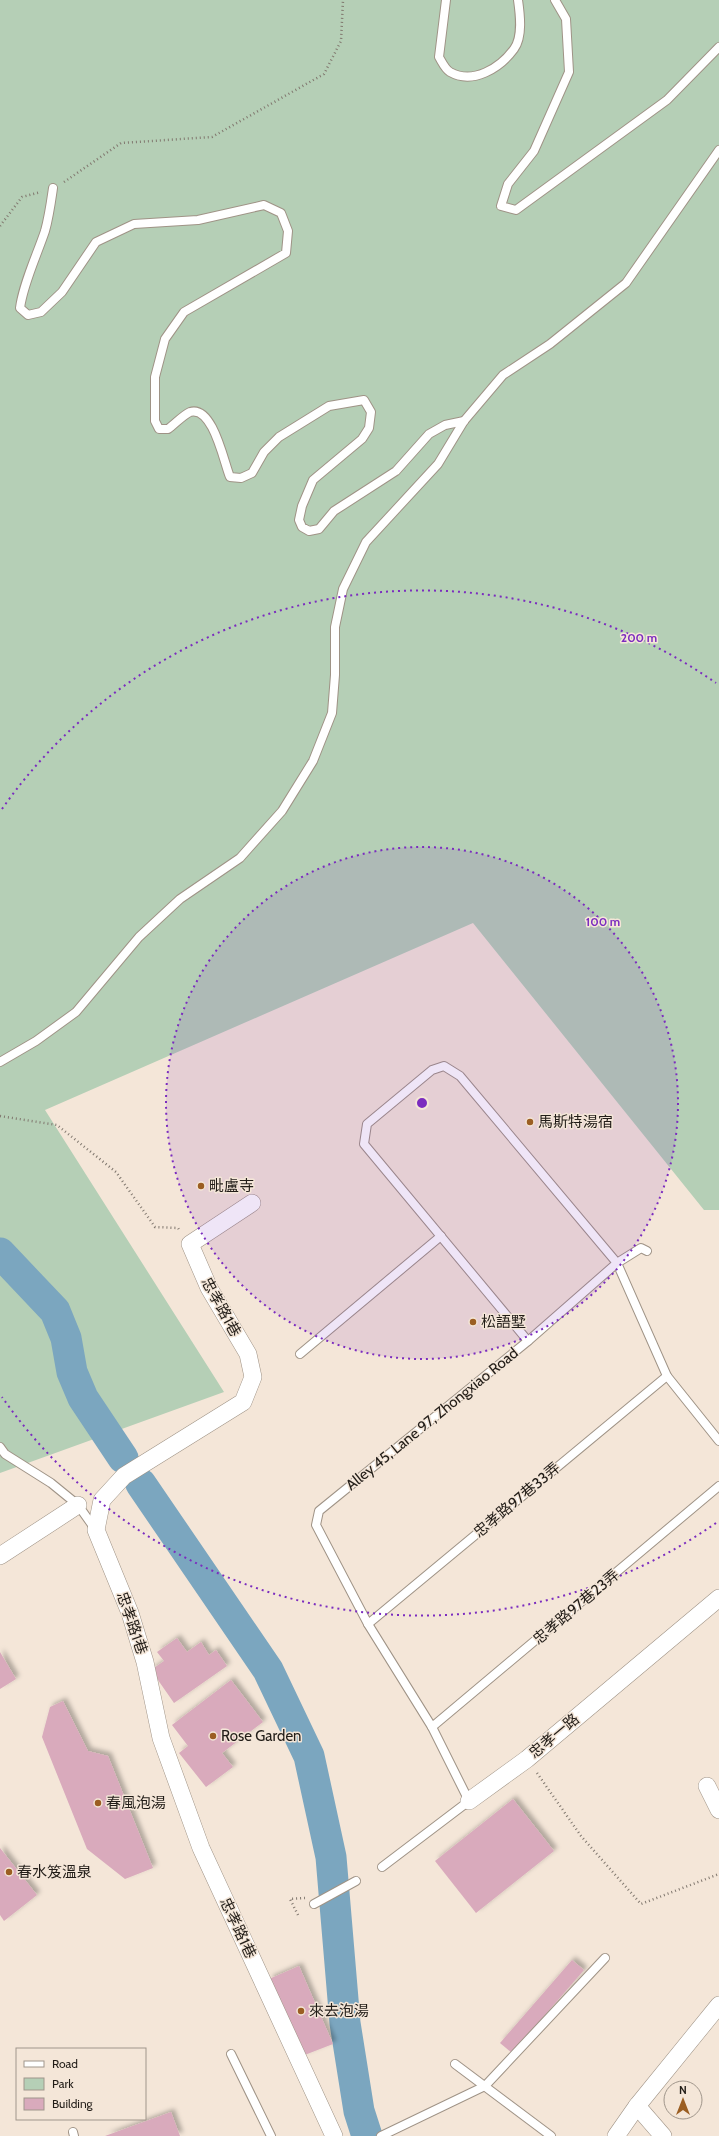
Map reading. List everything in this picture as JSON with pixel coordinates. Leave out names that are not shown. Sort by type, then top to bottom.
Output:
[{"type":"street","points":[[190,1244],[252,1203]]},
{"type":"street","name":"忠孝路1巷","points":[[190,1244],[209,1288],[248,1354],[253,1376],[243,1402],[124,1476],[102,1500],[96,1530],[130,1613],[145,1662],[161,1738],[201,1848],[334,2136]]},
{"type":"street","points":[[0,1556],[78,1506]]},
{"type":"street","name":"忠孝一路","points":[[469,1801],[527,1759],[719,1598]]},
{"type":"street","points":[[707,1786],[719,1810]]},
{"type":"street","points":[[616,2136],[637,2106],[719,2005]]},
{"type":"street","points":[[637,2106],[663,2136]]},
{"type":"lane","points":[[446,0],[438,57],[449,72],[469,78],[491,70],[515,48],[521,24],[518,0]]},
{"type":"lane","points":[[555,0],[566,19],[569,72],[534,151],[508,184],[501,206],[516,210],[667,100],[719,47]]},
{"type":"lane","points":[[0,1062],[36,1041],[76,1012],[139,937],[180,899],[240,858],[282,811],[313,761],[332,713],[335,675],[335,627],[343,589],[366,542],[438,464],[464,421],[503,375],[550,344],[626,283],[719,150]]},
{"type":"lane","points":[[53,188],[45,229],[22,294],[20,308],[28,315],[41,312],[62,292],[96,242],[134,224],[198,220],[264,204],[282,213],[288,231],[286,253],[184,312],[165,339],[155,377],[155,421],[159,429],[168,429],[190,412],[198,412],[206,418],[216,433],[230,477],[241,478],[252,473],[264,452],[279,437],[329,406],[364,400],[371,412],[369,428],[362,439],[313,480],[302,506],[299,520],[302,527],[309,530],[319,529],[334,511],[396,471],[429,434],[445,425],[464,421]]},
{"type":"lane","points":[[528,1341],[364,1144],[367,1124],[432,1070],[444,1066],[460,1076],[617,1263],[667,1376],[719,1440]]},
{"type":"lane","points":[[300,1354],[441,1236]]},
{"type":"lane","name":"Alley 45, Lane 97, Zhongxiao Road","points":[[368,1624],[316,1525],[319,1511],[528,1341],[617,1263],[642,1248],[647,1251]]},
{"type":"lane","name":"忠孝路97巷33弄","points":[[368,1624],[667,1376]]},
{"type":"lane","points":[[0,1447],[5,1454],[51,1483],[78,1506],[96,1530]]},
{"type":"lane","name":"忠孝路97巷23弄","points":[[432,1727],[719,1486]]},
{"type":"lane","points":[[368,1624],[432,1727],[469,1801]]},
{"type":"lane","name":"忠孝一路","points":[[382,1867],[469,1801]]},
{"type":"lane","points":[[314,1904],[356,1882]]},
{"type":"lane","points":[[383,2135],[485,2086],[605,1958]]},
{"type":"lane","points":[[231,2054],[271,2136]]},
{"type":"lane","points":[[455,2064],[551,2136]]},
{"type":"path","points":[[0,226],[22,197],[53,188],[75,176],[121,143],[212,137],[324,74],[341,41],[343,0]]},
{"type":"path","points":[[0,1116],[57,1125],[116,1172],[155,1227],[178,1228],[190,1244]]},
{"type":"path","points":[[527,1759],[581,1836],[641,1904],[719,1874]]},
{"type":"path","points":[[298,1915],[290,1899],[303,1896],[314,1904]]},
{"type":"green space","points":[[0,0],[719,0],[719,1210],[704,1210],[473,923],[45,1110],[224,1392],[0,1473]]},
{"type":"building","points":[[177,1638],[187,1652],[201,1642],[209,1655],[216,1650],[227,1666],[174,1703],[151,1670],[164,1661],[157,1652]]},
{"type":"building","points":[[0,1652],[16,1679],[0,1689]]},
{"type":"building","name":"Rose Garden","points":[[231,1680],[263,1722],[222,1753],[233,1767],[206,1787],[179,1753],[188,1746],[172,1725]]},
{"type":"building","name":"春風泡湯","points":[[63,1701],[88,1751],[108,1756],[153,1868],[125,1879],[87,1849],[42,1737],[50,1707]]},
{"type":"building","points":[[513,1799],[554,1851],[476,1913],[435,1861]]},
{"type":"building","name":"春水笈溫泉","points":[[0,1848],[37,1895],[4,1921],[0,1915]]},
{"type":"building","points":[[572,1960],[584,1970],[512,2053],[500,2043]]},
{"type":"building","name":"來去泡湯","points":[[299,1966],[333,2044],[302,2056],[269,1979]]},
{"type":"building","points":[[171,2112],[180,2136],[105,2136]]},
{"type":"waterway","points":[[0,1253],[55,1311],[66,1338],[72,1372],[83,1398],[123,1458]]},
{"type":"waterway","points":[[141,1484],[268,1670],[309,1756],[331,1857],[345,2023],[359,2111],[367,2136]]},
{"type":"place","name":"馬斯特湯宿","points":[[530,1122]]},
{"type":"place","name":"毗盧寺","points":[[201,1186]]},
{"type":"place","name":"松語墅","points":[[473,1322]]},
{"type":"place","name":"Rose Garden","points":[[213,1736]]},
{"type":"place","name":"春風泡湯","points":[[98,1803]]},
{"type":"place","name":"春水笈溫泉","points":[[9,1872]]},
{"type":"place","name":"來去泡湯","points":[[301,2011]]}]
